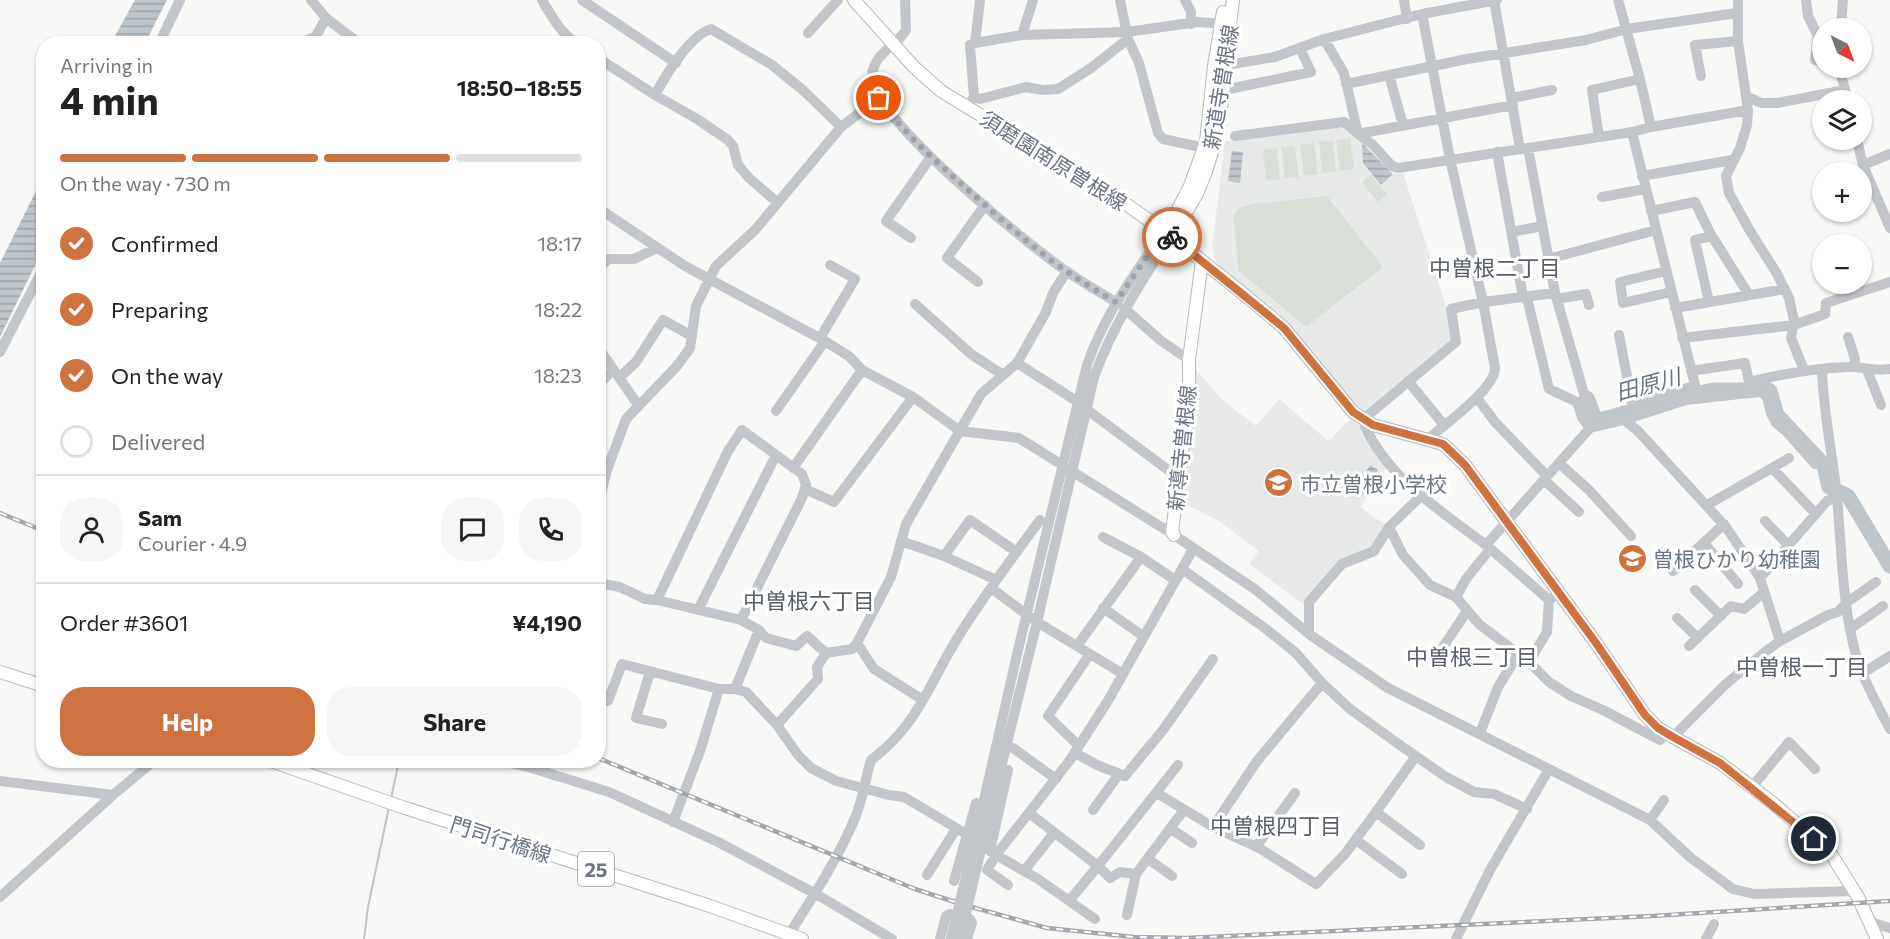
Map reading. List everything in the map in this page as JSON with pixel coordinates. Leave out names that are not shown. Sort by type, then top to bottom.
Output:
[{"type":"main road","name":"須磨園南原曽根線","points":[[854,0],[914,67],[932,83],[971,102],[1123,202],[1167,233],[1284,328],[1353,412],[1373,425],[1443,444],[1465,465],[1554,597],[1645,715],[1669,734],[1720,763],[1831,854],[1854,891],[1877,939]]},
{"type":"main road","name":"新道寺曽根線","points":[[1225,0],[1226,24]]},
{"type":"main road","name":"新道寺曽根線","points":[[1167,233],[1190,186],[1205,148],[1226,24],[1233,0]]},
{"type":"main road","name":"新道寺曽根線","points":[[1167,233],[1198,190],[1213,150],[1224,90],[1220,66]]},
{"type":"main road","points":[[1189,360],[1202,261]]},
{"type":"main road","name":"新導寺曽根線","points":[[1174,535],[1172,532],[1189,398],[1189,360]]},
{"type":"main road","points":[[0,672],[36,683]]},
{"type":"main road","name":"門司行橋線","points":[[291,768],[710,906],[787,937],[802,939]]},
{"type":"street","points":[[163,36],[180,0]]},
{"type":"street","points":[[311,0],[326,18],[348,36]]},
{"type":"street","points":[[542,0],[556,26],[566,36]]},
{"type":"street","points":[[582,0],[676,63]]},
{"type":"street","points":[[808,33],[838,0]]},
{"type":"street","points":[[905,0],[906,30],[876,61],[873,71],[872,81],[887,110],[931,157],[1038,250],[1067,272],[1120,305],[1160,340],[1189,360]]},
{"type":"street","points":[[975,44],[980,0]]},
{"type":"street","points":[[1022,35],[1033,0]]},
{"type":"street","points":[[1120,0],[1128,35],[1139,63],[1158,133],[1163,139],[1205,148]]},
{"type":"street","points":[[1185,0],[1191,12],[1191,24]]},
{"type":"street","points":[[1404,0],[1407,19]]},
{"type":"street","points":[[1220,66],[1275,57],[1324,39],[1407,19],[1451,4],[1495,0],[1512,102],[1542,226],[1556,296],[1588,408],[1590,428]]},
{"type":"street","points":[[1618,0],[1651,127]]},
{"type":"street","points":[[1738,0],[1738,41],[1748,110],[1747,125],[1740,148],[1726,176],[1729,193],[1789,298],[1794,325],[1791,338],[1804,370]]},
{"type":"street","points":[[1806,0],[1808,16],[1812,24]]},
{"type":"street","points":[[1842,18],[1843,0]]},
{"type":"street","points":[[1346,84],[1432,66],[1586,40],[1627,29],[1737,13]]},
{"type":"street","points":[[1422,14],[1450,159],[1483,302],[1495,374],[1477,398],[1428,439]]},
{"type":"street","points":[[316,36],[326,18]]},
{"type":"street","points":[[1128,35],[1091,68],[1058,89],[1043,90],[1026,87],[971,102],[970,45],[1022,35],[1128,35],[1197,22],[1226,24]]},
{"type":"street","points":[[655,95],[664,77],[702,32],[711,29],[772,65],[804,91],[841,127]]},
{"type":"street","points":[[1324,39],[1344,73],[1358,134]]},
{"type":"street","points":[[1701,76],[1695,45],[1738,41]]},
{"type":"street","points":[[1224,90],[1311,72],[1300,48]]},
{"type":"street","points":[[606,63],[728,140],[733,146],[738,165],[749,178],[778,203]]},
{"type":"street","points":[[1389,75],[1403,125]]},
{"type":"street","points":[[1599,137],[1592,90],[1640,79]]},
{"type":"street","points":[[1358,134],[1442,118],[1552,90]]},
{"type":"street","points":[[1746,96],[1761,103],[1812,99]]},
{"type":"street","points":[[606,474],[626,419],[677,366],[690,348],[696,306],[716,266],[756,230],[841,127],[879,98]]},
{"type":"street","points":[[1235,136],[1344,122],[1373,145],[1392,166],[1398,168],[1632,132],[1748,110]]},
{"type":"street","points":[[1632,132],[1698,398]]},
{"type":"street","points":[[1497,152],[1513,248],[1549,389],[1577,402],[1582,417],[1590,428]]},
{"type":"street","points":[[1870,162],[1890,154]]},
{"type":"street","points":[[911,238],[886,221],[931,157]]},
{"type":"street","points":[[1642,176],[1732,160]]},
{"type":"street","points":[[1872,186],[1890,228]]},
{"type":"street","points":[[1602,197],[1645,189]]},
{"type":"street","points":[[1651,211],[1695,202],[1712,236],[1749,295]]},
{"type":"street","points":[[978,282],[947,258],[985,205]]},
{"type":"street","points":[[606,213],[685,266],[850,357],[862,370],[913,398],[960,431],[1019,438],[1174,535],[1256,590],[1309,634],[1388,688],[1650,820],[1691,858],[1733,889],[1754,894],[1854,891]]},
{"type":"street","points":[[1512,232],[1542,226]]},
{"type":"street","points":[[1548,259],[1656,230]]},
{"type":"street","points":[[951,939],[1037,622],[1082,405],[1120,305],[1167,233]]},
{"type":"street","points":[[1710,302],[1695,240],[1712,236]]},
{"type":"street","points":[[606,260],[634,259],[657,248]]},
{"type":"street","points":[[776,411],[822,340],[855,279],[830,265]]},
{"type":"street","points":[[1666,271],[1620,282],[1623,303],[1671,292]]},
{"type":"street","points":[[777,725],[818,679],[817,667],[826,653],[852,649],[857,643],[891,577],[906,524],[981,394],[1017,363],[1046,312],[1053,293],[1067,272]]},
{"type":"street","points":[[0,352],[36,282]]},
{"type":"street","points":[[1682,338],[1794,325],[1825,314],[1826,303],[1890,282]]},
{"type":"street","points":[[1675,308],[1785,289]]},
{"type":"street","points":[[1529,662],[1547,632],[1554,597],[1415,492],[1367,434],[1362,418],[1456,342],[1451,309],[1524,296],[1586,294],[1589,305]]},
{"type":"street","points":[[915,304],[971,354],[1003,375]]},
{"type":"street","points":[[606,379],[636,362],[663,320],[692,336]]},
{"type":"street","points":[[1620,335],[1636,416]]},
{"type":"street","points":[[1848,337],[1855,359],[1854,367]]},
{"type":"street","points":[[606,359],[638,405]]},
{"type":"street","points":[[1017,363],[1082,405],[1179,478]]},
{"type":"street","points":[[1691,371],[1745,363],[1749,387]]},
{"type":"street","points":[[1456,597],[1505,522],[1590,428],[1698,398],[1749,387],[1804,370],[1854,367],[1877,371],[1890,369]]},
{"type":"street","points":[[1822,369],[1822,391],[1837,497],[1850,629],[1870,693],[1890,729]]},
{"type":"street","points":[[1867,369],[1881,405]]},
{"type":"street","points":[[793,468],[862,370]]},
{"type":"street","points":[[1408,381],[1444,424]]},
{"type":"street","points":[[1632,402],[1695,386]]},
{"type":"street","points":[[1749,387],[1767,397],[1776,423],[1815,464]]},
{"type":"street","points":[[805,489],[834,502],[913,398]]},
{"type":"street","points":[[1477,398],[1495,422],[1579,512]]},
{"type":"street","points":[[1624,420],[1637,430],[1724,524],[1760,578],[1780,641]]},
{"type":"street","points":[[657,600],[729,451],[742,430],[802,474],[806,485],[741,620]]},
{"type":"street","points":[[698,610],[776,455]]},
{"type":"street","points":[[1707,505],[1789,458]]},
{"type":"street","points":[[1559,463],[1589,490],[1631,536]]},
{"type":"street","points":[[960,939],[1018,650],[1068,468]]},
{"type":"street","points":[[1772,468],[1816,514]]},
{"type":"street","points":[[1309,634],[1309,602],[1342,564],[1374,551],[1389,527],[1421,496]]},
{"type":"street","points":[[1760,578],[1827,501],[1837,497]]},
{"type":"street","points":[[944,556],[970,520],[1017,552]]},
{"type":"street","points":[[787,937],[816,894],[855,819],[871,760],[894,742],[915,716],[957,638],[1040,520]]},
{"type":"street","points":[[1765,521],[1788,546]]},
{"type":"street","points":[[1673,571],[1724,524]]},
{"type":"street","points":[[1389,527],[1403,555],[1430,585],[1456,597],[1479,624],[1519,653],[1549,682],[1571,696],[1660,740],[1780,641],[1838,612],[1846,603],[1876,582]]},
{"type":"street","points":[[1104,537],[1141,557],[1175,580]]},
{"type":"street","points":[[901,541],[944,556],[994,584],[1037,622],[1123,674]]},
{"type":"street","points":[[1704,543],[1738,584]]},
{"type":"street","points":[[993,853],[1029,813],[1077,749],[1123,674],[1193,549]]},
{"type":"street","points":[[1077,645],[1141,557]]},
{"type":"street","points":[[1182,568],[1296,653],[1350,709],[1446,777],[1474,792],[1494,794],[1527,809]]},
{"type":"street","points":[[606,584],[620,587],[645,599],[741,620],[759,630],[766,638],[796,646],[807,636],[826,653]]},
{"type":"street","points":[[1695,590],[1721,616]]},
{"type":"street","points":[[1689,646],[1731,606],[1744,609],[1764,592]]},
{"type":"street","points":[[1850,629],[1883,606]]},
{"type":"street","points":[[1103,608],[1143,636]]},
{"type":"street","points":[[1443,647],[1467,611]]},
{"type":"street","points":[[1677,618],[1698,638]]},
{"type":"street","points":[[735,689],[759,630]]},
{"type":"street","points":[[857,643],[874,669],[923,700]]},
{"type":"street","points":[[954,880],[968,835],[1007,667],[1018,650]]},
{"type":"street","points":[[1480,733],[1498,687],[1519,653]]},
{"type":"street","points":[[1090,654],[1048,716],[1077,749],[1097,765],[1125,776],[1163,730],[1213,659]]},
{"type":"street","points":[[1863,673],[1890,657]]},
{"type":"street","points":[[1008,885],[987,870],[993,853],[1023,705],[1028,658]]},
{"type":"street","points":[[608,701],[622,664],[719,689],[746,692],[777,725],[798,755],[811,768],[836,781],[904,797],[968,835],[1095,919]]},
{"type":"street","points":[[650,672],[636,718],[663,724]]},
{"type":"street","points":[[1213,827],[1257,761],[1322,682]]},
{"type":"street","points":[[673,822],[700,751],[719,689]]},
{"type":"street","points":[[1879,708],[1890,701]]},
{"type":"street","points":[[1752,787],[1789,742],[1815,769]]},
{"type":"street","points":[[1013,748],[1056,779]]},
{"type":"street","points":[[1157,793],[1213,827],[1256,847],[1316,884],[1346,854],[1416,756]]},
{"type":"street","points":[[1070,901],[1178,765]]},
{"type":"street","points":[[0,897],[145,768]]},
{"type":"street","points":[[531,768],[609,792],[718,842],[816,894],[891,939]]},
{"type":"street","points":[[1456,939],[1490,870],[1549,769]]},
{"type":"street","points":[[1093,810],[1119,774]]},
{"type":"street","points":[[0,781],[113,795]]},
{"type":"street","points":[[1256,847],[1295,794]]},
{"type":"street","points":[[1650,820],[1664,800]]},
{"type":"street","points":[[1127,915],[1136,874],[1184,810]]},
{"type":"street","points":[[1376,812],[1420,845]]},
{"type":"street","points":[[1029,813],[1098,866],[1110,878],[1120,872],[1136,874]]},
{"type":"street","points":[[1170,828],[1192,843]]},
{"type":"street","points":[[927,874],[956,829]]},
{"type":"street","points":[[1024,871],[1054,833]]},
{"type":"street","points":[[1356,840],[1402,874]]},
{"type":"street","points":[[1148,859],[1172,876]]},
{"type":"street","points":[[940,939],[946,916],[950,914],[970,919],[972,923],[967,939]]},
{"type":"street","points":[[1870,922],[1890,928]]},
{"type":"street","points":[[1706,939],[1714,924]]},
{"type":"shaded area","points":[[135,0],[167,0],[149,36],[115,36]]},
{"type":"shaded area","points":[[1341,128],[1362,143],[1363,163],[1381,185],[1393,174],[1403,173],[1447,309],[1455,342],[1367,413],[1357,406],[1339,386],[1283,318],[1220,267],[1214,257],[1212,247],[1225,141]]},
{"type":"shaded area","points":[[1350,138],[1354,169],[1340,171],[1336,140]]},
{"type":"shaded area","points":[[1333,141],[1336,172],[1322,173],[1319,142]]},
{"type":"shaded area","points":[[1314,143],[1318,174],[1304,176],[1300,145]]},
{"type":"shaded area","points":[[1362,143],[1393,174],[1381,185],[1363,163]]},
{"type":"shaded area","points":[[1295,146],[1299,177],[1285,178],[1281,147]]},
{"type":"shaded area","points":[[1277,148],[1280,179],[1266,181],[1263,150]]},
{"type":"shaded area","points":[[1232,151],[1243,152],[1240,183],[1228,181]]},
{"type":"shaded area","points":[[1371,175],[1387,195],[1378,202],[1362,182]]},
{"type":"shaded area","points":[[36,191],[36,263],[0,337],[0,263]]},
{"type":"shaded area","points":[[1327,196],[1383,267],[1306,327],[1239,271],[1233,216],[1241,207],[1252,204]]},
{"type":"shaded area","name":"市立曽根小学校","points":[[1193,366],[1221,399],[1256,426],[1279,399],[1327,440],[1331,439],[1351,418],[1388,466],[1360,507],[1387,526],[1377,543],[1354,556],[1307,607],[1249,564],[1259,551],[1222,523],[1180,501]]},
{"type":"shaded area","points":[[1370,465],[1378,470],[1361,497],[1353,492]]},
{"type":"waterway","name":"田原川","points":[[1587,398],[1596,421],[1713,390],[1751,390],[1763,387],[1770,391],[1777,415],[1824,465],[1829,487],[1848,496],[1890,566]]},
{"type":"waterway","points":[[391,799],[397,768]]},
{"type":"waterway","points":[[364,939],[368,907],[389,807]]},
{"type":"railway","points":[[0,513],[36,528]]},
{"type":"railway","points":[[606,761],[915,889],[1047,928],[1134,937],[1186,938],[1652,916],[1890,901]]},
{"type":"way so far","points":[[879,98],[922,149],[985,205],[1067,272],[1116,302],[1164,231],[1172,237]]},
{"type":"place","name":"市立曽根小学校","points":[[1279,483]]},
{"type":"place","name":"曽根ひかり幼稚園","points":[[1632,558]]},
{"type":"district","name":"中曽根二丁目","points":[[1495,267]]},
{"type":"district","name":"中曽根六丁目","points":[[809,600]]},
{"type":"district","name":"中曽根三丁目","points":[[1472,656]]},
{"type":"district","name":"中曽根一丁目","points":[[1802,666]]},
{"type":"district","name":"中曽根四丁目","points":[[1276,825]]},
{"type":"route","points":[[1172,237],[1284,328],[1353,412],[1373,425],[1443,444],[1465,465],[1596,643],[1645,715],[1658,728],[1720,763],[1774,804],[1814,839]]}]
